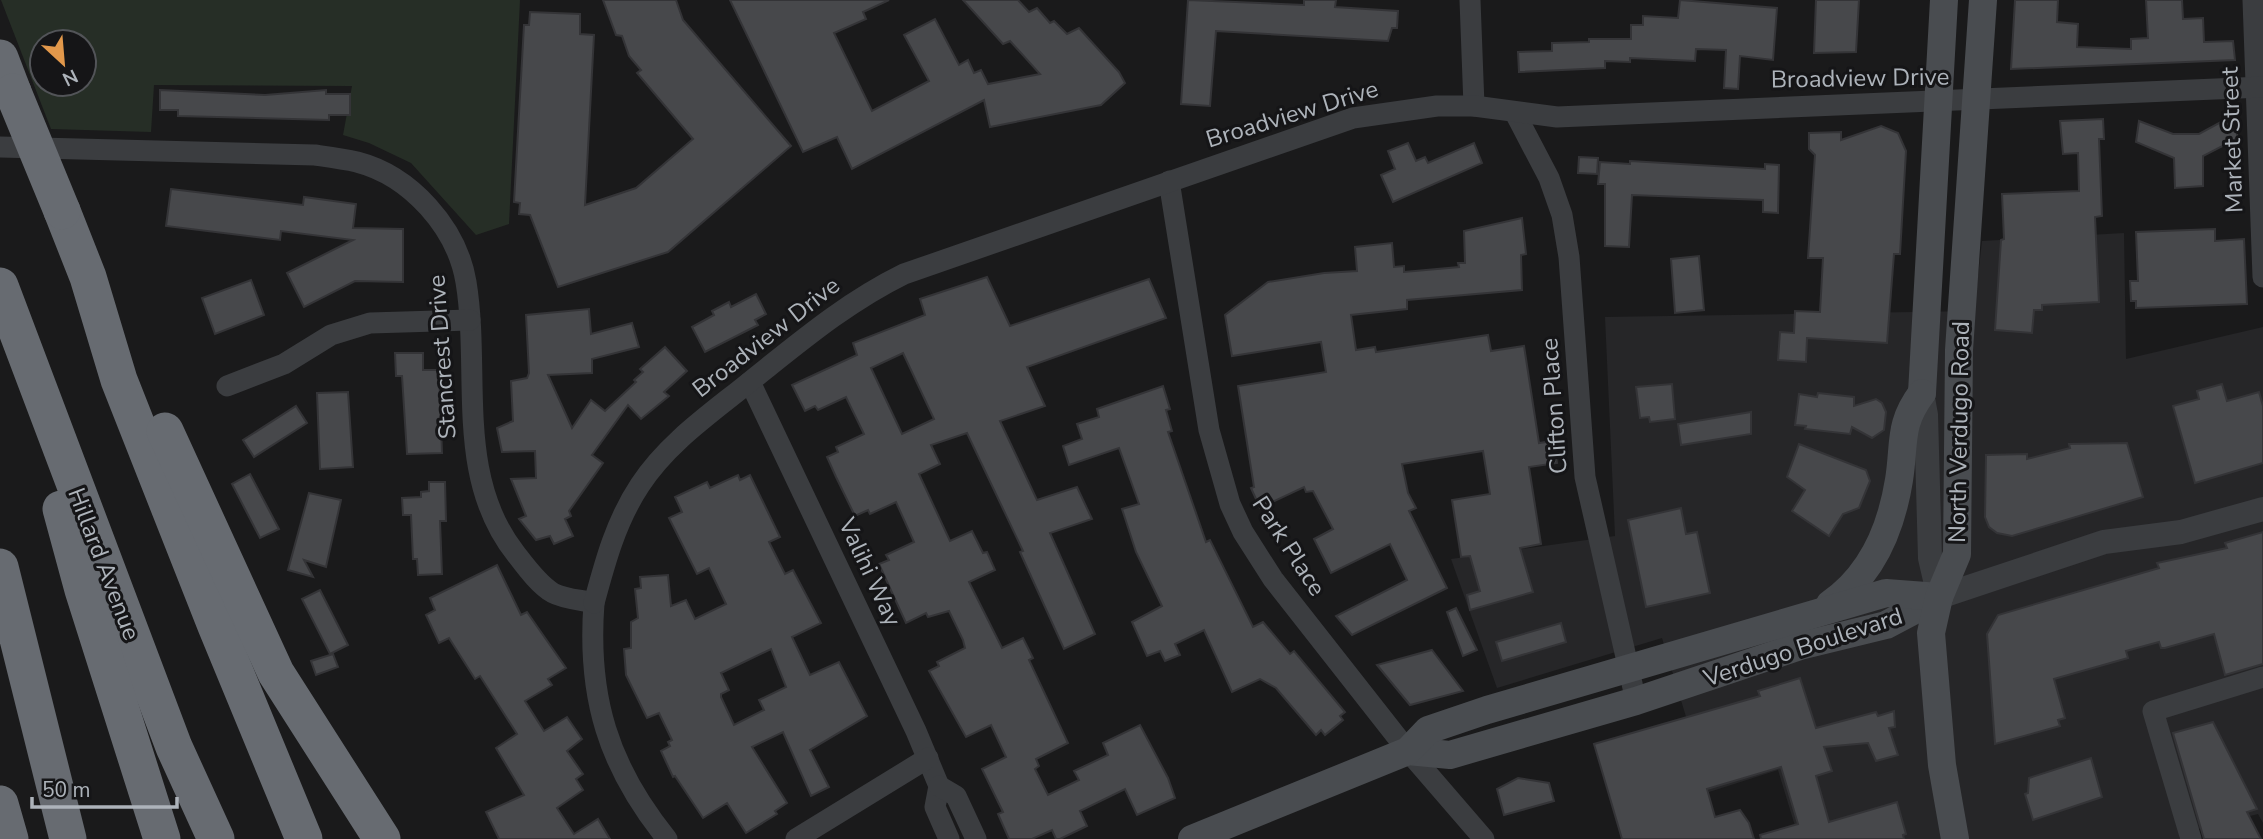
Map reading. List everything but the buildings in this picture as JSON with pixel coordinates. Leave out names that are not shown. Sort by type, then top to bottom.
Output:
[{"type":"highway","points":[[0,58],[88,276],[119,380],[220,638],[304,839]]},
{"type":"highway","points":[[88,276],[138,370],[276,673],[382,839]]},
{"type":"highway","name":"Hillard Avenue","points":[[0,286],[16,336],[174,747],[216,839]]},
{"type":"highway","points":[[16,336],[83,590],[162,839]]},
{"type":"highway","points":[[0,567],[68,839]]},
{"type":"highway","points":[[11,607],[92,839]]},
{"type":"highway","points":[[0,804],[10,839]]},
{"type":"main road","name":"North Verdugo Road","points":[[1922,393],[1936,103],[1944,0]]},
{"type":"main road","name":"North Verdugo Road","points":[[1939,597],[1957,554],[1957,394],[1969,175],[1983,0]]},
{"type":"main road","points":[[1819,611],[1849,591],[1866,573],[1878,548],[1899,481],[1907,414],[1922,393],[1957,394]]},
{"type":"main road","name":"Verdugo Boulevard","points":[[1192,839],[1408,751],[1428,730],[1628,667],[1886,593],[1939,597]]},
{"type":"main road","points":[[1939,597],[1931,633],[1934,695],[1955,839]]},
{"type":"main road","name":"Verdugo Boulevard","points":[[1408,751],[1450,755],[1636,701],[1800,646],[1886,625],[1939,597]]},
{"type":"street","points":[[1470,0],[1475,106]]},
{"type":"street","name":"Market Street","points":[[2253,0],[2260,87],[2263,277]]},
{"type":"street","name":"Broadview Drive","points":[[594,603],[615,532],[640,484],[669,450],[845,306],[904,274],[1353,118],[1401,109],[1475,106],[1557,117],[1793,105],[1936,103],[2260,87]]},
{"type":"street","name":"Clifton Place","points":[[1515,113],[1549,178],[1562,215],[1569,257],[1585,477],[1636,701]]},
{"type":"street","name":"Stancrest Drive","points":[[0,147],[316,155],[359,162],[398,180],[428,205],[451,239],[461,261],[470,320],[476,459],[501,535],[526,567],[554,593],[594,603]]},
{"type":"street","name":"Park Place","points":[[1169,181],[1209,430],[1230,504],[1273,579],[1408,751],[1484,839]]},
{"type":"street","points":[[227,386],[284,364],[331,335],[370,323],[470,320]]},
{"type":"street","name":"Valihi Way","points":[[750,382],[928,758],[939,786],[935,807],[949,839]]},
{"type":"street","name":"North Verdugo Road","points":[[1922,393],[1926,415],[1930,558],[1939,597]]},
{"type":"street","points":[[1939,597],[2104,542],[2181,532],[2263,509]]},
{"type":"street","points":[[594,603],[593,673],[602,723],[617,763],[667,839]]},
{"type":"street","points":[[2191,839],[2153,711],[2263,677]]},
{"type":"street","points":[[796,839],[928,758]]},
{"type":"street","name":"Valihi Way","points":[[939,786],[957,796],[976,839]]},
{"type":"shaded area","points":[[1,0],[520,0],[509,224],[476,235],[411,163],[369,143],[343,135],[352,86],[154,85],[151,132],[51,129],[39,98],[98,98],[98,28],[28,28],[28,70]]},
{"type":"shaded area","points":[[2124,233],[2126,359],[2263,327],[2263,823],[2258,814],[2179,834],[2180,839],[1799,839],[1778,770],[1709,792],[1662,638],[1497,688],[1451,559],[1615,536],[1605,317],[1974,311],[1982,241]]}]
